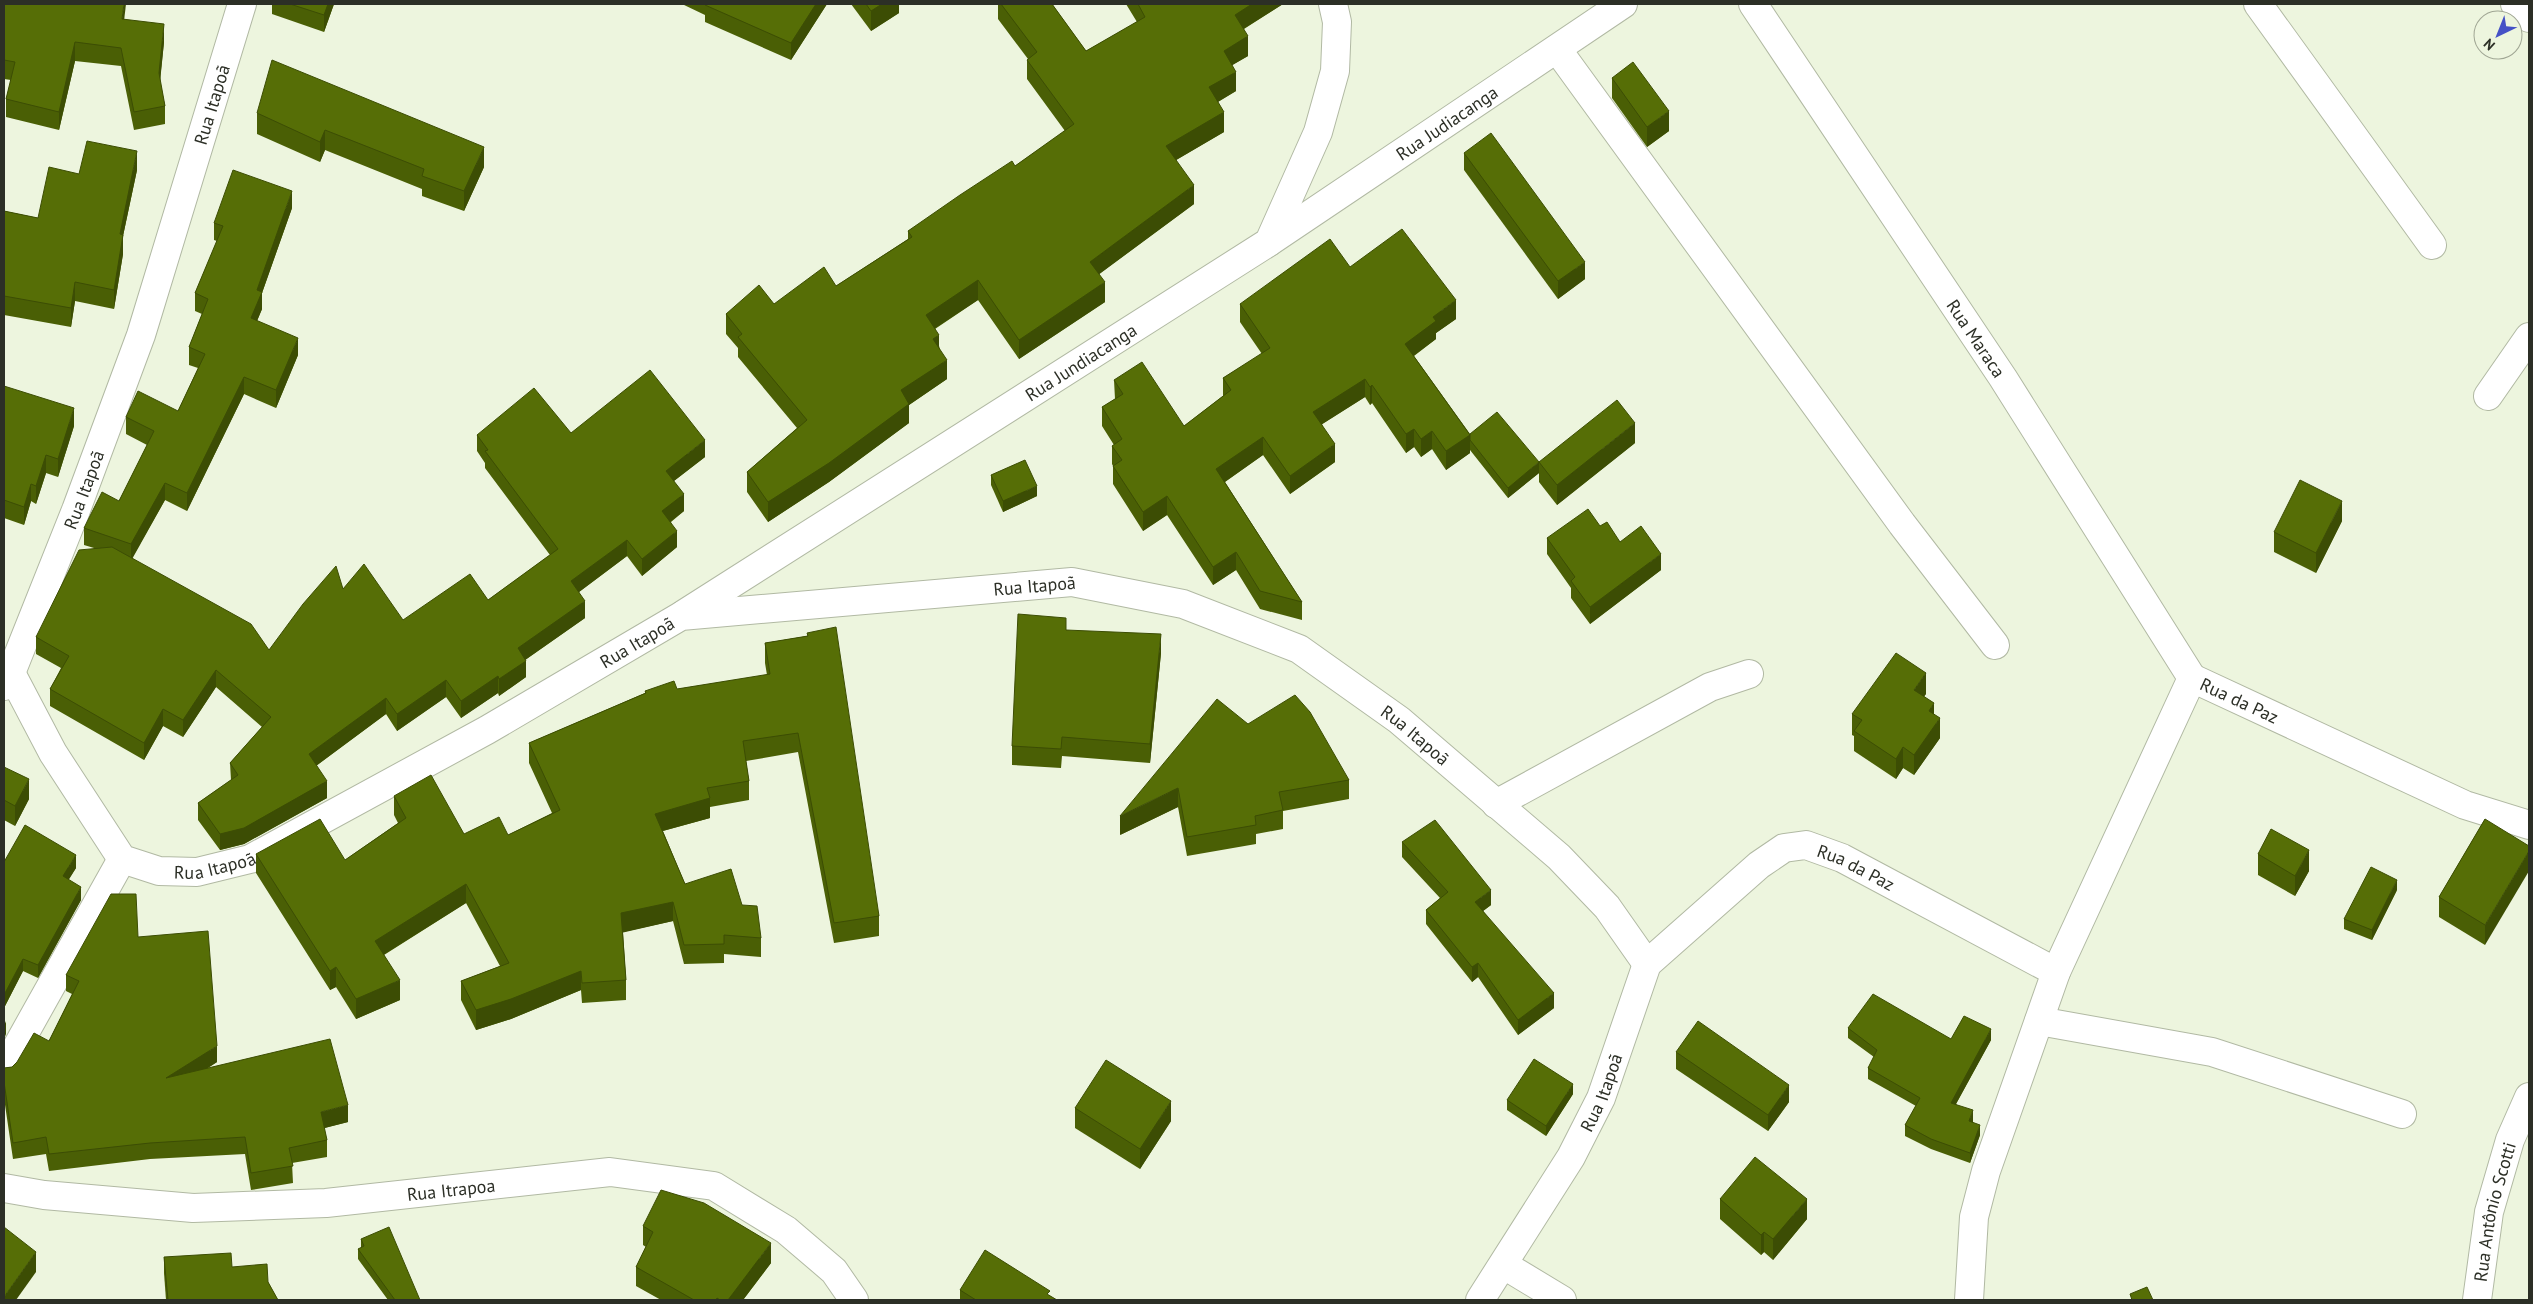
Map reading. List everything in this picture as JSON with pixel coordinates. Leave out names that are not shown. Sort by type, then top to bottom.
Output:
[{"type":"street","name":"Rua Itapoã","points":[[242,4],[141,335],[76,510],[8,679],[53,754],[122,860],[160,872],[197,872],[250,859],[487,730],[681,616],[1072,582],[1182,604],[1299,649],[1399,720],[1566,864],[1607,907],[1647,964],[1601,1098],[1571,1157],[1480,1300]]},
{"type":"street","points":[[1269,242],[1318,132],[1335,71],[1337,22],[1333,4]]},
{"type":"street","name":"Rua Judiacanga","points":[[1269,242],[1623,4]]},
{"type":"street","name":"Rua Maraca","points":[[1753,4],[2003,378],[2192,678]]},
{"type":"street","points":[[2258,4],[2432,245]]},
{"type":"street","points":[[2515,4],[2529,18]]},
{"type":"street","points":[[1557,49],[1902,524],[1995,645]]},
{"type":"street","name":"Rua Jundiacanga","points":[[681,616],[1269,242]]},
{"type":"street","points":[[2488,396],[2529,337]]},
{"type":"street","points":[[1496,804],[1710,687],[1750,674]]},
{"type":"street","name":"Rua da Paz","points":[[1969,1300],[1974,1218],[1986,1171],[2056,972],[2192,678],[2465,805],[2529,825]]},
{"type":"street","name":"Rua da Paz","points":[[1647,964],[1759,865],[1784,848],[1806,845],[1842,858],[2056,972]]},
{"type":"street","points":[[4,1070],[122,860]]},
{"type":"street","points":[[2040,1021],[2212,1052],[2402,1114]]},
{"type":"street","name":"Rua Antônio Scotti","points":[[2477,1300],[2489,1212],[2510,1140],[2529,1097]]},
{"type":"street","name":"Rua Itrapoa","points":[[4,1188],[44,1195],[193,1208],[326,1203],[610,1172],[714,1186],[786,1230],[834,1270],[854,1300]]},
{"type":"street","points":[[1504,1265],[1562,1300]]},
{"type":"building","points":[[4,4],[124,4],[122,19],[164,24],[159,73],[165,106],[134,112],[121,48],[75,42],[59,112],[6,99],[15,62],[4,60]]},
{"type":"building","points":[[290,4],[328,4],[324,15]]},
{"type":"building","points":[[706,4],[816,4],[791,43]]},
{"type":"building","points":[[866,4],[882,4],[871,11]]},
{"type":"building","points":[[1001,4],[1052,4],[1086,51],[1145,17],[1138,4],[1252,4],[1235,15],[1248,36],[1224,51],[1236,72],[1209,87],[1224,112],[1166,146],[1194,185],[1090,262],[1105,282],[1019,340],[978,280],[926,315],[939,335],[933,339],[947,360],[901,390],[909,404],[829,463],[768,502],[747,472],[807,420],[738,337],[742,334],[726,314],[759,285],[774,304],[824,267],[836,286],[912,237],[908,231],[960,195],[1012,161],[1015,166],[1074,124],[1027,60],[1037,52]]},
{"type":"building","points":[[272,60],[484,147],[464,191],[422,176],[424,169],[325,130],[320,142],[257,113]]},
{"type":"building","points":[[1633,62],[1669,111],[1647,127],[1612,78]]},
{"type":"building","points":[[1491,133],[1585,262],[1558,281],[1464,153]]},
{"type":"building","points":[[87,141],[137,151],[120,234],[123,235],[114,290],[75,282],[71,308],[4,296],[4,211],[38,218],[49,167],[79,174]]},
{"type":"building","points":[[233,170],[292,191],[257,290],[262,292],[251,318],[298,338],[276,390],[244,377],[187,493],[165,483],[131,544],[84,528],[102,492],[119,501],[154,431],[126,417],[138,391],[178,411],[205,354],[189,347],[208,299],[195,293],[223,226],[214,223]]},
{"type":"building","points":[[1402,229],[1456,300],[1433,317],[1436,321],[1405,344],[1470,435],[1446,451],[1432,431],[1421,439],[1414,429],[1406,434],[1372,385],[1370,387],[1365,379],[1313,412],[1335,444],[1290,476],[1263,437],[1216,469],[1302,602],[1260,591],[1236,552],[1213,567],[1167,496],[1143,512],[1113,466],[1122,460],[1112,446],[1122,439],[1102,407],[1123,394],[1114,380],[1142,362],[1184,426],[1231,390],[1223,378],[1270,348],[1240,304],[1330,239],[1350,267]]},
{"type":"building","points":[[650,370],[705,440],[666,471],[684,494],[662,511],[677,531],[642,559],[627,540],[571,581],[585,601],[518,648],[526,661],[499,679],[498,676],[461,701],[446,680],[397,714],[386,698],[309,754],[327,781],[244,828],[220,834],[198,803],[238,775],[230,763],[271,717],[216,670],[183,720],[163,709],[144,743],[50,689],[69,656],[36,637],[79,550],[112,547],[251,624],[269,650],[303,604],[336,566],[343,589],[364,564],[403,620],[470,574],[488,600],[558,549],[485,451],[488,450],[477,435],[534,388],[571,433]]},
{"type":"building","points":[[4,386],[74,408],[58,459],[46,455],[36,486],[31,484],[24,507],[4,500]]},
{"type":"building","points":[[1617,400],[1635,423],[1557,485],[1539,462]]},
{"type":"building","points":[[1497,412],[1539,462],[1508,488],[1470,440],[1470,434]]},
{"type":"building","points":[[1025,460],[1037,486],[1003,501],[991,475]]},
{"type":"building","points":[[2300,480],[2342,501],[2316,553],[2274,532]]},
{"type":"building","points":[[1588,509],[1600,526],[1607,522],[1620,542],[1641,526],[1661,554],[1590,607],[1571,581],[1575,577],[1547,538]]},
{"type":"building","points":[[1018,614],[1066,618],[1066,630],[1161,634],[1150,744],[1062,737],[1061,749],[1012,746]]},
{"type":"building","points":[[836,627],[879,916],[834,923],[798,733],[743,741],[749,781],[707,788],[710,798],[655,814],[685,884],[731,869],[742,905],[757,906],[761,938],[724,935],[724,944],[684,945],[673,902],[621,913],[626,980],[582,983],[581,971],[511,999],[476,1010],[461,981],[509,963],[466,884],[375,941],[400,980],[356,999],[336,967],[330,971],[256,854],[320,819],[345,860],[406,818],[394,796],[431,775],[464,834],[499,817],[508,835],[560,810],[529,743],[646,693],[645,691],[674,681],[677,689],[770,674],[765,643],[808,636],[807,633]]},
{"type":"building","points":[[1896,653],[1926,673],[1914,690],[1934,703],[1929,711],[1940,718],[1914,755],[1903,747],[1896,759],[1854,731],[1862,720],[1852,714]]},
{"type":"building","points":[[1295,695],[1310,712],[1349,780],[1279,792],[1283,810],[1255,816],[1256,825],[1187,837],[1178,788],[1120,816],[1217,699],[1248,724]]},
{"type":"building","points":[[4,767],[29,779],[15,806],[4,800]]},
{"type":"building","points":[[2485,819],[2529,846],[2529,851],[2485,925],[2439,897]]},
{"type":"building","points":[[1435,820],[1491,890],[1475,902],[1554,993],[1518,1020],[1478,963],[1472,967],[1426,910],[1448,892],[1402,842]]},
{"type":"building","points":[[25,825],[76,855],[63,876],[81,887],[38,965],[23,959],[4,995],[4,862]]},
{"type":"building","points":[[2271,829],[2309,850],[2295,876],[2258,854]]},
{"type":"building","points":[[2371,867],[2397,880],[2372,930],[2344,919]]},
{"type":"building","points":[[111,894],[136,894],[138,937],[208,931],[217,1046],[166,1078],[330,1039],[348,1105],[321,1112],[327,1140],[289,1148],[293,1166],[251,1173],[245,1137],[150,1143],[49,1154],[46,1137],[13,1143],[4,1082],[4,1068],[12,1067],[17,1062],[34,1033],[49,1041],[79,981],[66,975]]},
{"type":"building","points":[[1873,994],[1951,1039],[1964,1016],[1991,1029],[1951,1103],[1973,1110],[1969,1121],[1980,1125],[1970,1153],[1931,1139],[1905,1125],[1920,1098],[1868,1068],[1877,1050],[1848,1028]]},
{"type":"building","points":[[1698,1021],[1789,1085],[1768,1115],[1676,1052]]},
{"type":"building","points":[[1534,1059],[1573,1084],[1546,1126],[1507,1100]]},
{"type":"building","points":[[1106,1060],[1171,1101],[1140,1149],[1075,1108]]},
{"type":"building","points":[[1755,1157],[1807,1199],[1773,1239],[1764,1232],[1761,1235],[1720,1199]]},
{"type":"building","points":[[661,1190],[704,1203],[771,1243],[728,1300],[717,1298],[716,1300],[694,1300],[636,1267],[653,1232],[643,1226]]},
{"type":"building","points":[[4,1227],[36,1252],[4,1297]]},
{"type":"building","points":[[389,1227],[420,1300],[395,1300],[358,1249],[364,1246],[361,1239]]},
{"type":"building","points":[[985,1250],[1050,1291],[1047,1294],[1057,1300],[976,1300],[960,1290]]},
{"type":"building","points":[[231,1253],[232,1267],[267,1264],[268,1282],[278,1300],[168,1300],[164,1257]]},
{"type":"building","points":[[2147,1287],[2153,1300],[2132,1300],[2130,1294]]}]
